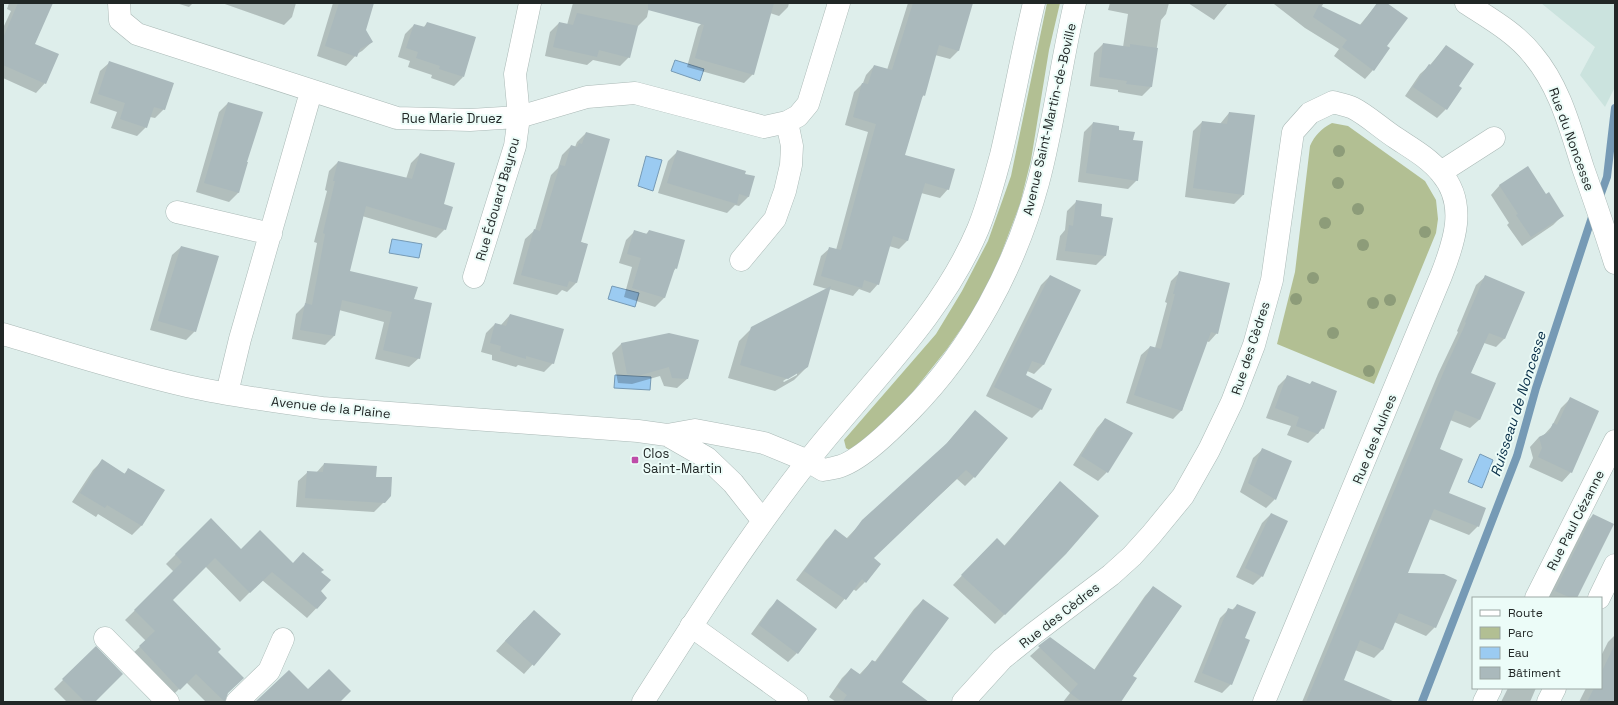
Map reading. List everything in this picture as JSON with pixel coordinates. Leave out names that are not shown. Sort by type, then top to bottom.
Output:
[{"type":"street","name":"Rue Marie Druez","points":[[119,3],[120,20],[136,34],[312,92],[397,118],[470,120],[519,118],[587,97],[635,93],[764,127],[787,122],[798,116],[808,104],[839,3]]},
{"type":"street","name":"Rue Édouard Bayrou","points":[[474,277],[515,146],[519,118],[515,74],[530,3]]},
{"type":"street","points":[[643,702],[763,521],[808,461],[922,323],[956,272],[978,228],[994,182],[1034,3]]},
{"type":"street","name":"Avenue Saint-Martin-de-Boville","points":[[808,461],[823,470],[842,466],[862,454],[902,419],[924,397],[951,363],[986,310],[1006,270],[1026,223],[1038,182],[1075,3]]},
{"type":"street","name":"Rue du Noncesse","points":[[1466,3],[1503,28],[1523,44],[1533,54],[1553,84],[1562,105],[1613,258]]},
{"type":"street","points":[[226,393],[240,339],[312,92]]},
{"type":"street","name":"Rue des Cèdres","points":[[963,702],[1002,660],[1132,556],[1152,535],[1183,496],[1210,450],[1232,402],[1254,345],[1272,280],[1293,132],[1310,113],[1333,102],[1353,108],[1423,156],[1441,172]]},
{"type":"street","points":[[741,260],[775,219],[791,165],[792,146],[787,122]]},
{"type":"street","points":[[1441,172],[1494,138]]},
{"type":"street","name":"Rue des Aulnes","points":[[1264,702],[1451,252],[1457,212],[1454,196],[1441,172]]},
{"type":"street","points":[[177,212],[271,234]]},
{"type":"street","name":"Avenue de la Plaine","points":[[3,334],[128,371],[187,386],[276,402],[322,408],[638,431],[667,435],[695,430],[764,443],[808,461]]},
{"type":"street","name":"Avenue de la Plaine","points":[[667,435],[707,458],[733,483],[763,521]]},
{"type":"street","name":"Rue Paul Cézanne","points":[[1537,597],[1615,441]]},
{"type":"street","points":[[1599,597],[1615,565]]},
{"type":"street","points":[[628,702],[692,626]]},
{"type":"street","points":[[692,626],[797,702]]},
{"type":"street","points":[[105,638],[168,702]]},
{"type":"street","points":[[237,702],[269,671],[283,639]]},
{"type":"street","points":[[1484,702],[1490,689]]},
{"type":"street","points":[[1548,702],[1554,689]]},
{"type":"shaded area","points":[[1541,3],[1615,3],[1615,87],[1605,107],[1580,75],[1595,47]]},
{"type":"green space","points":[[1047,3],[1060,3],[1049,50],[1031,160],[1020,204],[998,262],[979,303],[947,349],[893,417],[854,453],[846,448],[844,440],[936,334],[962,291],[988,241],[1011,176]]},
{"type":"green space","points":[[1332,123],[1348,126],[1425,181],[1436,200],[1438,219],[1436,233],[1374,384],[1277,344],[1295,272],[1310,146],[1319,133]]},
{"type":"water","points":[[675,60],[704,69],[700,81],[671,71]]},
{"type":"water","points":[[646,156],[662,160],[653,191],[638,186]]},
{"type":"water","points":[[392,239],[422,244],[419,258],[389,253]]},
{"type":"water","points":[[612,286],[639,293],[635,307],[608,299]]},
{"type":"water","points":[[615,375],[651,377],[650,390],[614,388]]},
{"type":"water","points":[[1480,454],[1493,460],[1482,488],[1468,482]]},
{"type":"building","points":[[18,3],[53,3],[35,44],[59,54],[46,84],[3,65],[3,38]]},
{"type":"building","points":[[339,3],[374,3],[366,30],[373,42],[360,49],[357,57],[325,46]]},
{"type":"building","points":[[648,3],[774,3],[754,75],[695,58],[704,25],[648,10]]},
{"type":"building","points":[[913,3],[973,3],[959,51],[939,45],[925,96],[923,95],[905,155],[955,169],[949,190],[925,183],[908,241],[893,236],[879,285],[864,280],[862,288],[821,276],[829,247],[841,250],[876,124],[853,117],[862,83],[868,84],[874,65],[892,70]]},
{"type":"building","points":[[1377,3],[1387,3],[1408,18],[1387,46],[1390,48],[1374,71],[1342,47],[1347,40],[1313,17],[1319,5],[1361,25]]},
{"type":"building","points":[[577,13],[638,26],[630,58],[599,50],[597,57],[553,47],[559,22],[573,25]]},
{"type":"building","points":[[427,22],[476,37],[464,77],[439,69],[440,66],[416,58],[418,52],[406,48],[414,24],[425,27]]},
{"type":"building","points":[[1103,43],[1130,47],[1130,44],[1158,48],[1152,87],[1126,84],[1127,81],[1099,77]]},
{"type":"building","points":[[1446,45],[1474,64],[1459,86],[1462,88],[1447,110],[1413,87],[1429,64],[1431,65]]},
{"type":"building","points":[[109,61],[174,83],[165,110],[154,107],[147,128],[120,119],[125,103],[98,94]]},
{"type":"building","points":[[228,102],[263,112],[239,193],[204,183]]},
{"type":"building","points":[[1229,112],[1255,115],[1244,195],[1193,188],[1202,121],[1227,124]]},
{"type":"building","points":[[1093,122],[1119,126],[1119,130],[1135,132],[1133,140],[1143,141],[1138,181],[1086,173]]},
{"type":"building","points":[[586,132],[610,139],[581,242],[588,244],[577,283],[569,281],[567,287],[521,275],[534,229],[540,231],[560,165],[565,166],[571,145],[577,147],[579,143],[582,144]]},
{"type":"building","points":[[677,150],[746,171],[745,174],[755,176],[749,197],[739,194],[737,204],[667,183]]},
{"type":"building","points":[[420,153],[455,163],[444,204],[453,207],[446,230],[366,206],[350,271],[418,287],[414,299],[432,303],[420,359],[383,350],[392,312],[342,300],[335,336],[300,330],[305,303],[312,305],[325,234],[323,233],[338,161],[412,179]]},
{"type":"building","points":[[1528,166],[1546,194],[1549,192],[1564,216],[1531,237],[1516,215],[1518,214],[1499,185]]},
{"type":"building","points":[[1076,200],[1102,204],[1101,216],[1113,218],[1106,256],[1065,251],[1069,225],[1073,226]]},
{"type":"building","points":[[634,230],[647,234],[649,230],[685,240],[677,269],[675,268],[665,298],[632,288],[641,258],[627,254]]},
{"type":"building","points":[[181,246],[219,256],[196,332],[158,321]]},
{"type":"building","points":[[1179,271],[1230,283],[1218,334],[1211,332],[1182,411],[1134,395],[1150,346],[1161,349],[1175,294],[1173,294]]},
{"type":"building","points":[[1050,275],[1081,290],[1044,365],[1032,361],[1026,375],[1052,389],[1042,410],[994,387]]},
{"type":"building","points":[[1485,275],[1525,292],[1505,339],[1489,333],[1471,373],[1496,383],[1480,420],[1455,410],[1440,449],[1463,459],[1449,493],[1486,508],[1479,527],[1434,509],[1408,573],[1444,574],[1457,580],[1436,628],[1399,613],[1383,650],[1360,640],[1344,680],[1395,702],[1306,702],[1447,364],[1466,323],[1465,322]]},
{"type":"building","points":[[831,286],[808,367],[788,379],[740,365],[751,327]]},
{"type":"building","points":[[510,314],[564,329],[554,364],[526,356],[526,359],[500,351],[501,346],[490,343],[495,323],[506,326]]},
{"type":"building","points":[[669,333],[699,340],[688,379],[672,378],[669,367],[641,375],[627,374],[621,343]]},
{"type":"building","points":[[1287,375],[1310,384],[1312,381],[1337,391],[1324,429],[1321,428],[1318,434],[1296,426],[1299,417],[1275,408]]},
{"type":"building","points":[[1570,397],[1599,411],[1572,473],[1538,457],[1542,448],[1539,437],[1549,432],[1553,423],[1557,425]]},
{"type":"building","points":[[975,410],[1008,438],[975,478],[966,470],[874,558],[881,564],[866,583],[862,579],[846,600],[804,571],[835,529],[848,539],[862,520],[947,443]]},
{"type":"building","points":[[1105,418],[1133,433],[1108,473],[1081,456]]},
{"type":"building","points":[[1262,448],[1292,461],[1276,500],[1248,483]]},
{"type":"building","points":[[102,459],[125,474],[128,468],[165,490],[142,526],[107,505],[105,508],[80,493]]},
{"type":"building","points":[[324,463],[377,466],[376,477],[392,477],[391,496],[385,503],[305,498],[307,471],[323,472]]},
{"type":"building","points":[[1060,481],[1099,516],[1066,554],[1005,615],[961,575],[997,538],[1005,546]]},
{"type":"building","points":[[1271,513],[1288,521],[1263,577],[1245,568]]},
{"type":"building","points":[[1593,514],[1614,524],[1578,597],[1569,597],[1555,591]]},
{"type":"building","points":[[211,518],[241,549],[260,530],[293,563],[303,552],[324,570],[321,572],[331,580],[321,591],[327,598],[317,609],[272,572],[250,593],[215,558],[173,600],[221,649],[218,652],[244,678],[228,693],[225,702],[196,674],[180,690],[139,646],[155,631],[134,610],[182,562],[175,554]]},
{"type":"building","points":[[1153,586],[1182,606],[1133,676],[1137,678],[1121,702],[1082,702],[1070,693],[1078,684],[1038,646],[1050,637],[1095,670]]},
{"type":"building","points":[[777,599],[817,629],[798,654],[759,625]]},
{"type":"building","points":[[923,599],[949,618],[902,682],[929,702],[842,702],[847,695],[837,687],[851,668],[861,675],[872,660],[876,662]]},
{"type":"building","points":[[1237,604],[1256,612],[1245,638],[1250,640],[1232,685],[1202,673],[1228,608],[1234,610]]},
{"type":"building","points":[[534,610],[561,634],[534,666],[505,641]]},
{"type":"building","points":[[1615,644],[1615,702],[1587,702],[1594,689],[1602,689],[1602,671]]},
{"type":"building","points":[[96,646],[123,674],[95,702],[85,702],[62,679]]},
{"type":"building","points":[[329,669],[351,691],[340,702],[255,702],[289,670],[308,689]]},
{"type":"waterway","name":"Ruisseau de Noncesse","points":[[1599,199],[1607,177],[1615,108]]},
{"type":"waterway","name":"Ruisseau de Noncesse","points":[[1422,702],[1517,456],[1536,388],[1593,214]]},
{"type":"place","name":"Clos Saint-Martin","points":[[635,460]]}]
